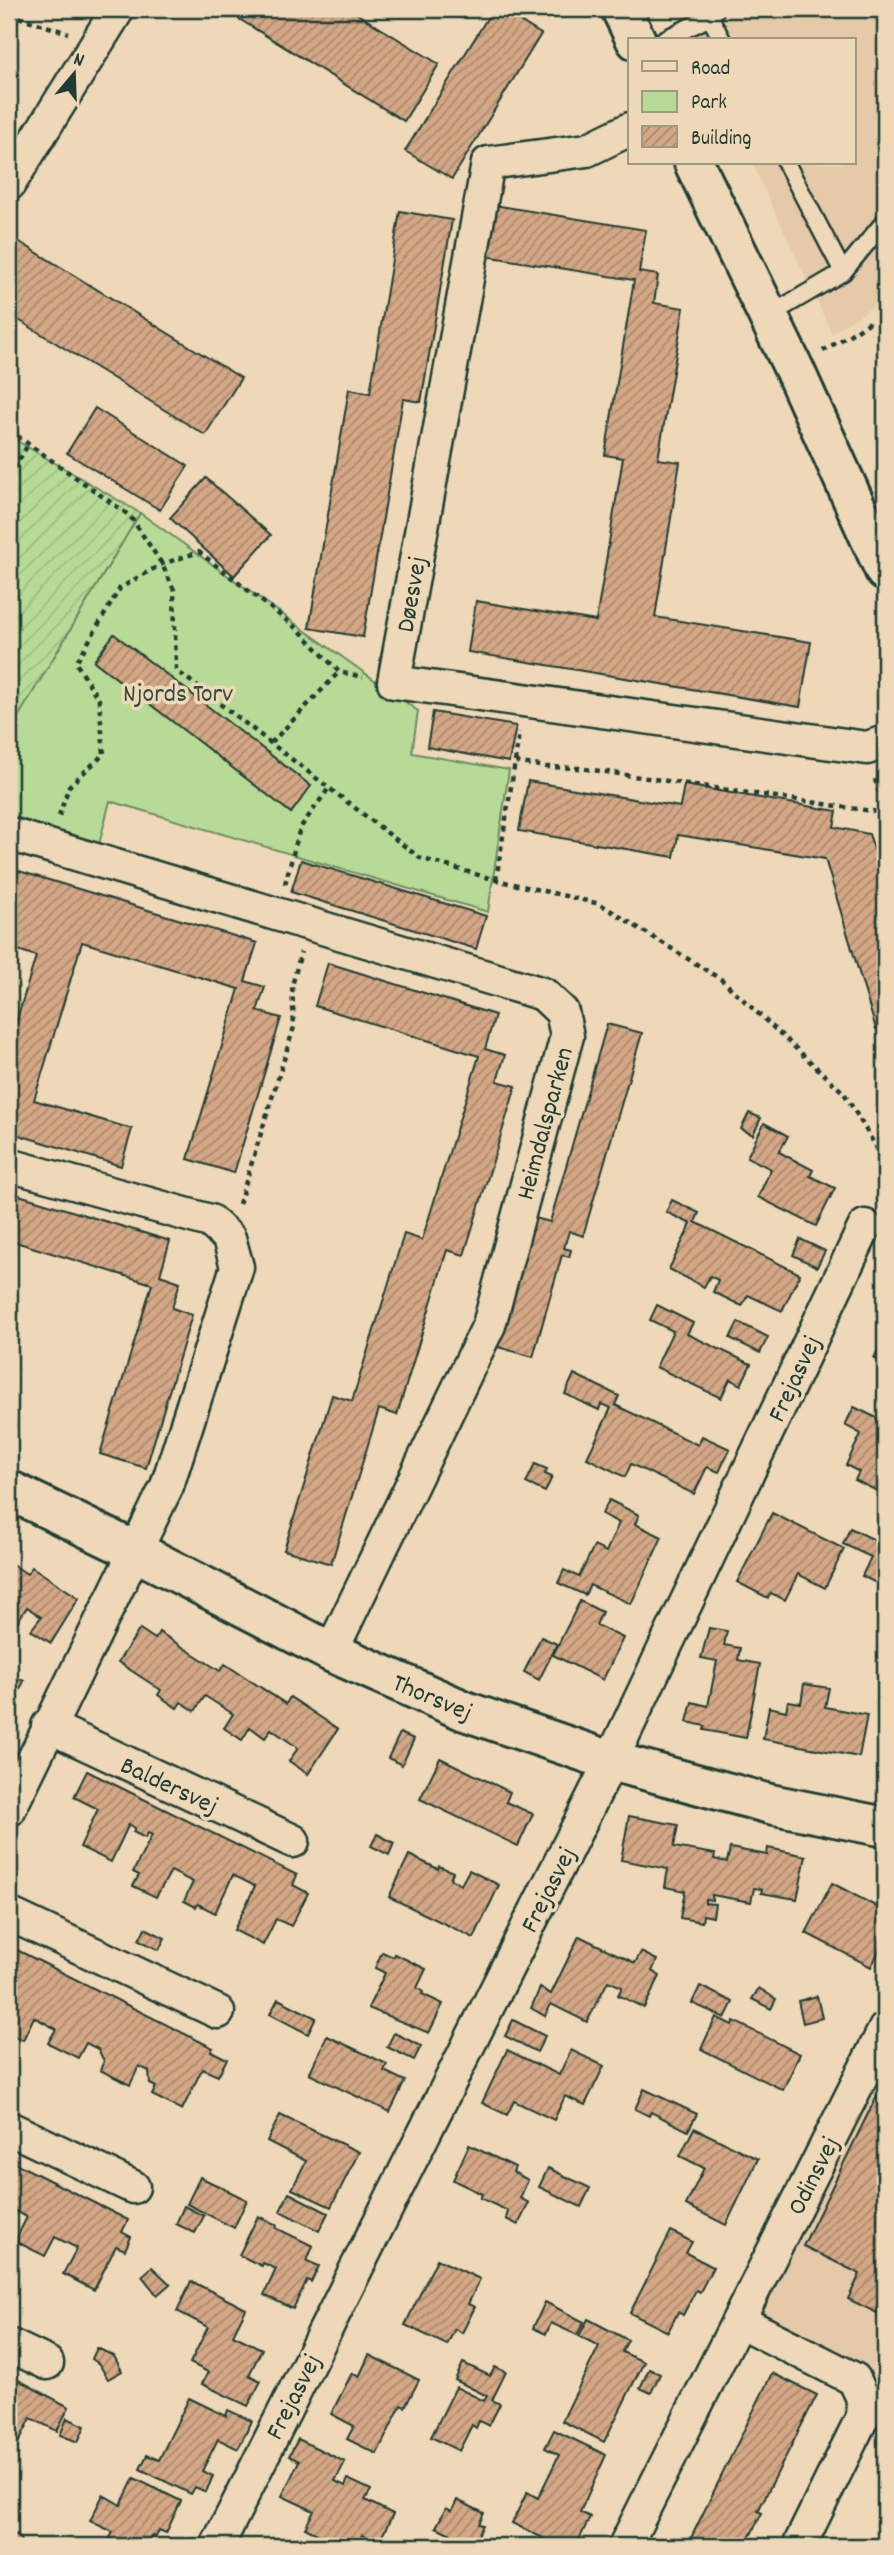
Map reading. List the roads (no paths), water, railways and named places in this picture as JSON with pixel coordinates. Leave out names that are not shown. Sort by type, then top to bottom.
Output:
[{"type":"street","points":[[9,184],[118,9]]},
{"type":"street","points":[[621,9],[635,38]]},
{"type":"street","name":"Døesvej","points":[[628,130],[587,150],[488,163],[394,682],[867,748],[885,742]]},
{"type":"street","points":[[694,164],[794,369],[885,572]]},
{"type":"street","name":"Heimdalsparken","points":[[9,834],[543,993],[562,1012],[567,1036],[489,1325],[331,1652]]},
{"type":"street","points":[[9,1165],[210,1220],[229,1238],[237,1267],[167,1486],[9,1810]]},
{"type":"street","name":"Frejasvej","points":[[217,2546],[611,1761],[866,1226]]},
{"type":"street","name":"Thorsvej","points":[[9,1490],[135,1551],[331,1652],[465,1711],[611,1761],[770,1804],[885,1827]]},
{"type":"street","name":"Baldersvej","points":[[48,1726],[293,1841]]},
{"type":"street","points":[[9,1914],[218,2012]]},
{"type":"street","name":"Odinsvej","points":[[625,2546],[885,2029]]},
{"type":"street","points":[[9,2128],[133,2187]]},
{"type":"street","points":[[739,2320],[854,2379],[862,2396],[864,2414],[799,2546]]},
{"type":"street","points":[[9,2345],[47,2363]]},
{"type":"lane","points":[[667,38],[713,13],[721,38]]},
{"type":"lane","points":[[787,164],[843,272]]},
{"type":"lane","points":[[768,316],[843,272],[885,221]]},
{"type":"park label","name":"Njords Torv","points":[[178,692]]}]
